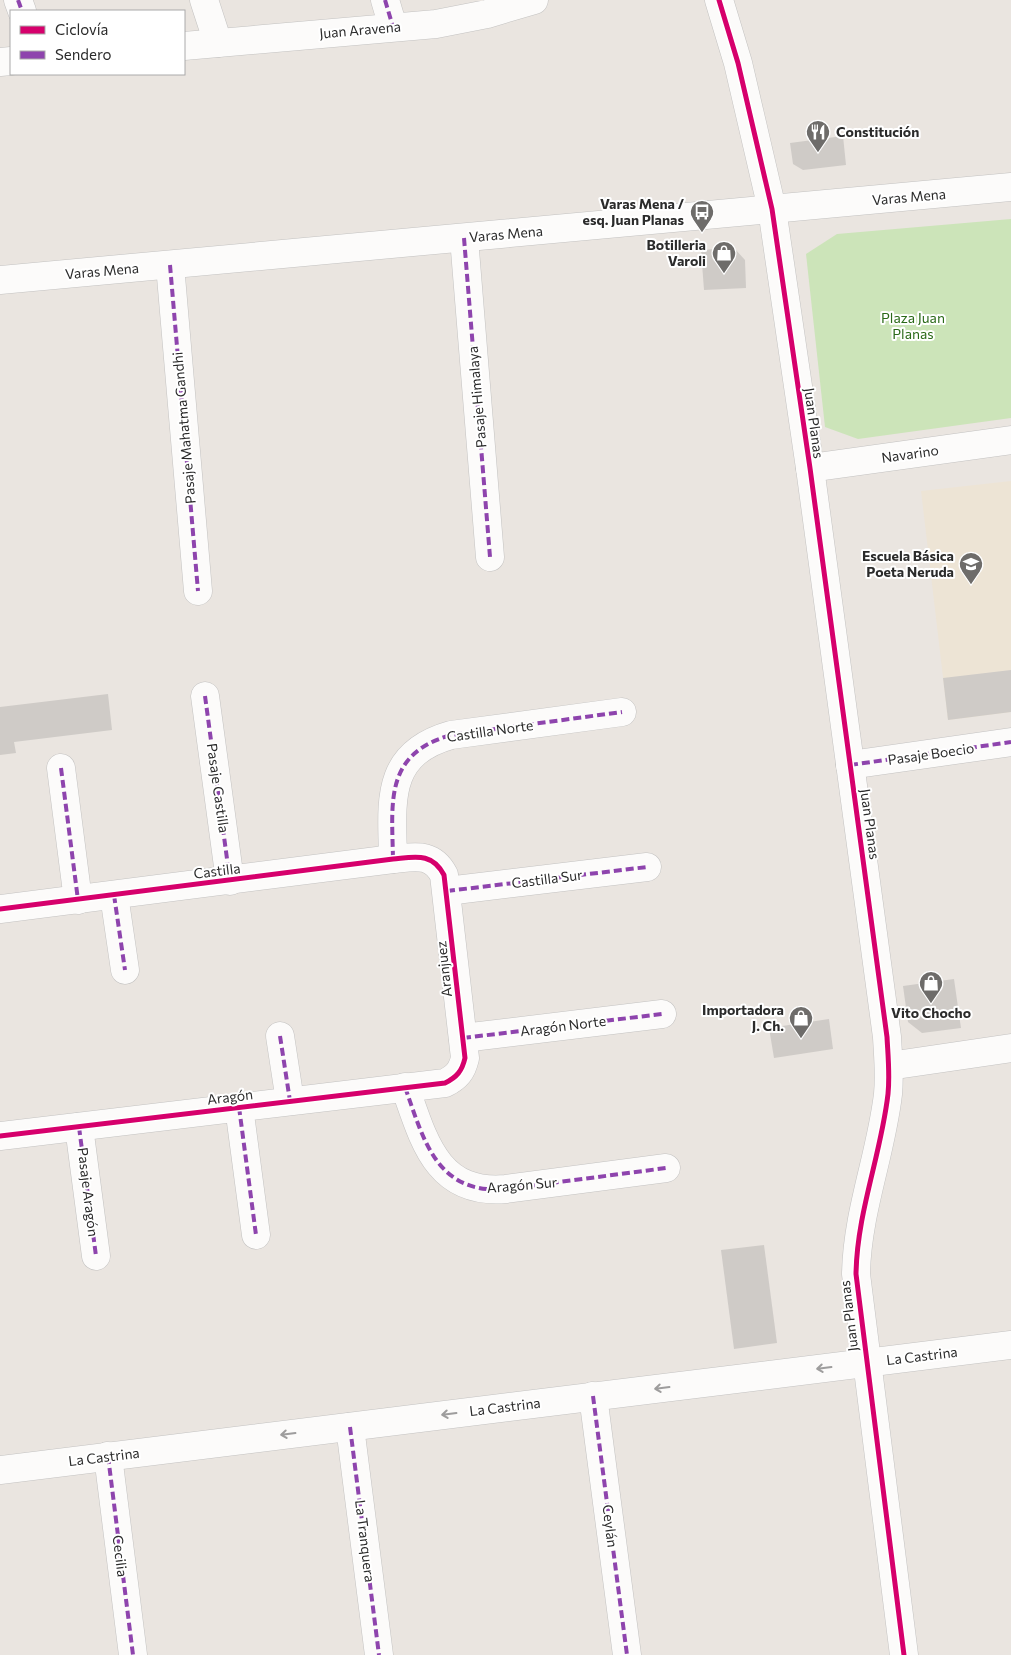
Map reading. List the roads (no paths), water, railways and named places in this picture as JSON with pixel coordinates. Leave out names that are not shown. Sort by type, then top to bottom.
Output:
[{"type":"street","points":[[204,0],[218,43]]},
{"type":"street","points":[[384,0],[393,27]]},
{"type":"street","name":"Juan Aravena","points":[[185,46],[467,19],[534,0]]},
{"type":"street","name":"Juan Planas","points":[[720,0],[738,64],[772,209],[810,468],[886,1027],[889,1066],[888,1092],[885,1116],[859,1231],[856,1255],[857,1294],[904,1655]]},
{"type":"street","name":"Varas Mena","points":[[0,280],[1011,187]]},
{"type":"street","name":"Pasaje Himalaya","points":[[464,238],[490,557]]},
{"type":"street","name":"Pasaje Mahatma Gandhi","points":[[170,265],[198,591]]},
{"type":"street","name":"Navarino","points":[[810,468],[1011,440]]},
{"type":"street","name":"Pasaje Castilla","points":[[205,696],[230,881]]},
{"type":"street","name":"Castilla Norte","points":[[393,860],[392,823],[394,787],[399,773],[407,760],[427,744],[451,735],[622,712]]},
{"type":"street","name":"Pasaje Boecio","points":[[850,765],[1011,742]]},
{"type":"street","points":[[61,768],[78,900]]},
{"type":"street","name":"Castilla","points":[[0,910],[393,860],[422,857],[436,863]]},
{"type":"street","name":"Aranjuez","points":[[436,863],[444,875],[447,891],[465,1058],[459,1073]]},
{"type":"street","name":"Castilla Sur","points":[[447,891],[647,866]]},
{"type":"street","points":[[114,895],[125,970]]},
{"type":"street","name":"Aragón Norte","points":[[463,1038],[662,1014]]},
{"type":"street","points":[[280,1036],[290,1101]]},
{"type":"street","points":[[889,1066],[1011,1048]]},
{"type":"street","name":"Aragón","points":[[0,1136],[445,1083],[459,1073]]},
{"type":"street","name":"Aragón Sur","points":[[405,1087],[419,1127],[434,1157],[443,1170],[468,1186],[480,1189],[506,1189],[666,1168]]},
{"type":"street","points":[[239,1107],[256,1235]]},
{"type":"street","name":"Pasaje Aragón","points":[[79,1127],[96,1256]]},
{"type":"street","name":"La Castrina","points":[[0,1470],[1011,1345]]},
{"type":"street","name":"Ceylán","points":[[593,1396],[627,1655]]},
{"type":"street","name":"La Tranquera","points":[[350,1427],[379,1655]]},
{"type":"street","name":"Cecilia","points":[[108,1456],[133,1655]]},
{"type":"place","name":"Constitución","points":[[818,153]]},
{"type":"place","name":"Varas Mena / esq. Juan Planas","points":[[702,233]]},
{"type":"place","name":"Botilleria Varoli","points":[[724,274]]},
{"type":"place","name":"Escuela Básica Poeta Neruda","points":[[971,585]]},
{"type":"place","name":"Vito Chocho","points":[[931,1004]]},
{"type":"place","name":"Importadora J. Ch.","points":[[801,1039]]},
{"type":"park label","name":"Plaza Juan Planas","points":[[913,326]]}]
